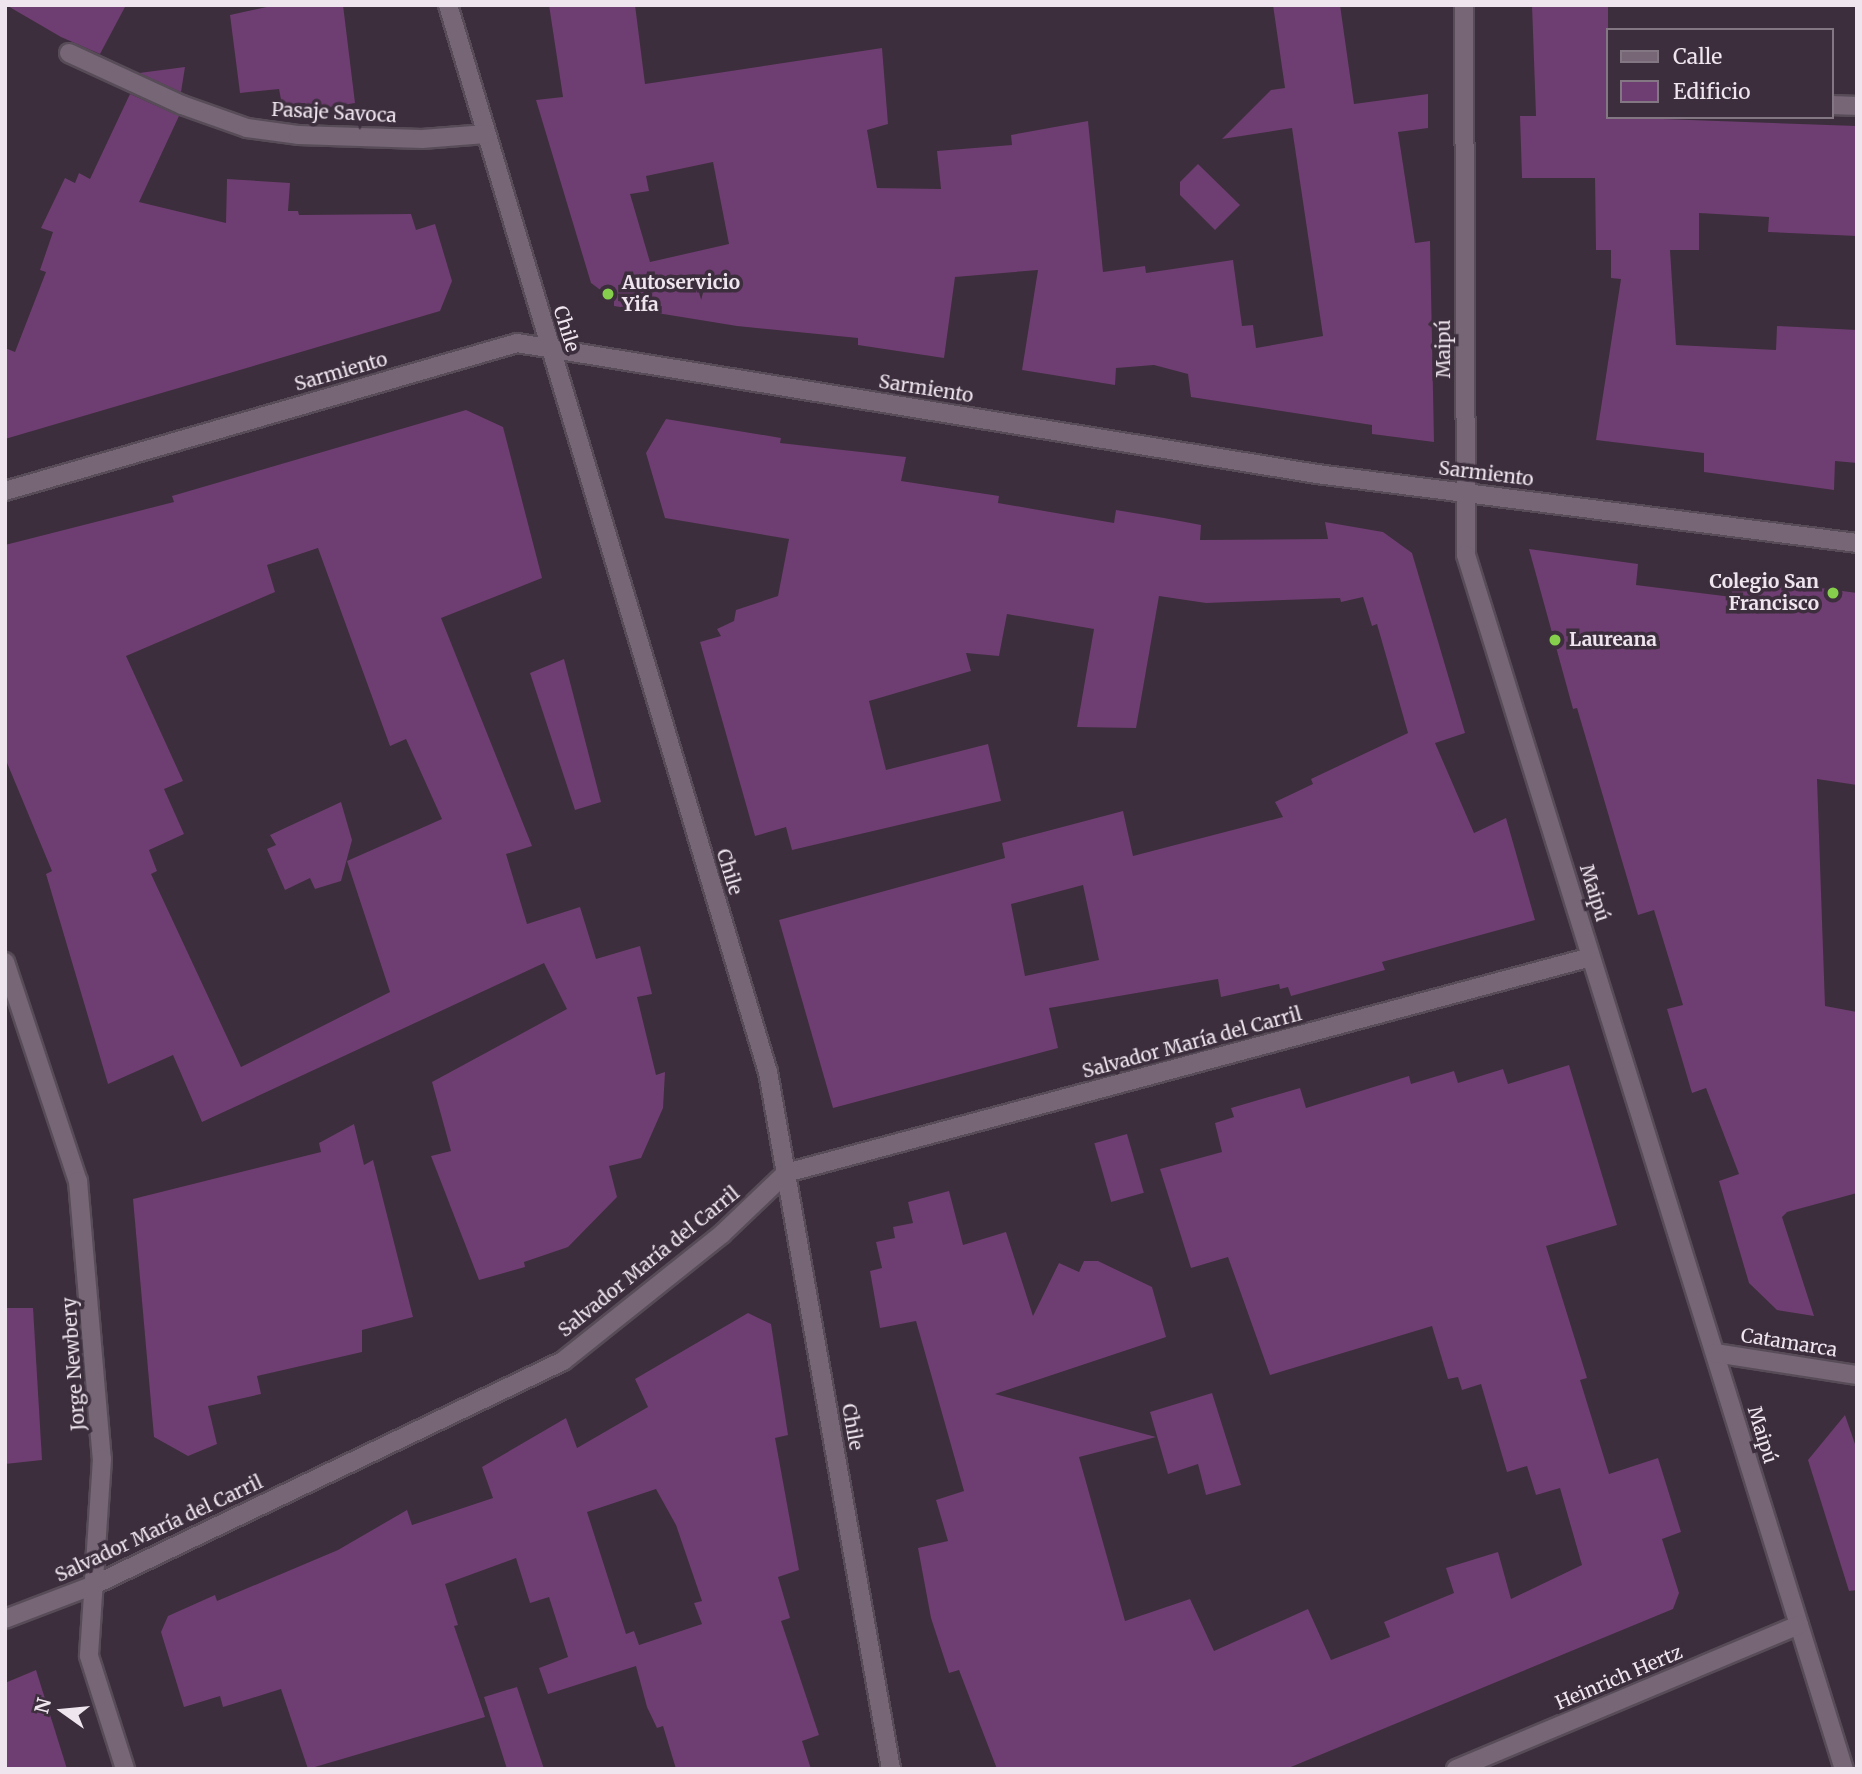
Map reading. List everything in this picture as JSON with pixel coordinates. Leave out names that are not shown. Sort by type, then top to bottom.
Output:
[{"type":"street","name":"Chile","points":[[448,5],[768,1072],[891,1769]]},
{"type":"street","name":"Maipú","points":[[1464,5],[1466,555],[1844,1769]]},
{"type":"street","name":"Pasaje Savoca","points":[[69,53],[182,105],[247,128],[298,135],[422,139],[486,134]]},
{"type":"street","points":[[1834,105],[1857,106]]},
{"type":"street","name":"Sarmiento","points":[[5,491],[517,343],[1317,474],[1857,543]]},
{"type":"street","name":"Salvador María del Carril","points":[[5,1619],[94,1585],[563,1361],[722,1234],[786,1173],[1591,957]]},
{"type":"street","name":"Jorge Newbery","points":[[5,962],[78,1181],[102,1459],[89,1656],[125,1769]]},
{"type":"street","name":"Catamarca","points":[[1715,1353],[1857,1374]]},
{"type":"street","name":"Heinrich Hertz","points":[[1456,1769],[1799,1625]]},
{"type":"building","points":[[6,5],[126,5],[100,54],[61,37]]},
{"type":"building","points":[[276,5],[343,5],[355,103],[307,111],[305,103],[282,105],[279,89],[240,93],[230,15]]},
{"type":"building","points":[[549,5],[635,5],[645,84],[882,48],[888,124],[867,130],[877,188],[941,189],[937,151],[1012,145],[1011,135],[1088,121],[1103,272],[1145,266],[1146,273],[1233,260],[1242,326],[1253,325],[1256,348],[1323,336],[1292,128],[1222,139],[1271,90],[1285,88],[1273,5],[1340,5],[1354,104],[1428,94],[1428,128],[1398,132],[1415,243],[1430,241],[1434,442],[1372,434],[1372,425],[1191,397],[1188,374],[1154,365],[1116,368],[1115,385],[1022,370],[1038,270],[955,277],[944,358],[858,345],[858,338],[737,326],[614,306],[614,300],[591,283],[536,100],[563,97]],"holes":[[[713,162],[729,244],[650,262],[630,194],[649,191],[646,176]]]},
{"type":"building","points":[[1532,5],[1608,5],[1606,119],[1857,126],[1857,236],[1768,232],[1769,217],[1699,213],[1699,250],[1670,250],[1676,345],[1776,350],[1777,326],[1857,330],[1857,463],[1835,461],[1834,490],[1704,472],[1704,453],[1596,440],[1621,279],[1611,278],[1611,250],[1596,250],[1595,178],[1522,178],[1520,116],[1536,116]]},
{"type":"building","points":[[185,67],[181,92],[139,73]]},
{"type":"building","points":[[130,94],[179,116],[139,202],[226,223],[227,179],[290,183],[288,211],[298,211],[299,215],[411,214],[416,230],[435,224],[452,281],[440,311],[5,439],[5,348],[15,352],[46,272],[40,270],[53,232],[41,228],[65,178],[75,183],[79,173],[90,179]]},
{"type":"building","points":[[1198,164],[1240,205],[1215,230],[1180,195],[1180,182]]},
{"type":"building","points":[[466,410],[503,427],[542,578],[441,618],[532,846],[506,854],[527,924],[580,907],[596,959],[640,946],[652,994],[637,997],[656,1075],[665,1072],[663,1108],[641,1158],[609,1166],[617,1197],[568,1247],[524,1262],[525,1267],[479,1280],[431,1156],[451,1151],[432,1082],[567,1009],[544,963],[202,1122],[173,1055],[108,1084],[46,874],[52,871],[5,758],[5,545],[174,502],[172,496]],"holes":[[[318,548],[390,746],[406,739],[442,819],[347,861],[390,992],[241,1067],[151,874],[157,871],[149,850],[184,834],[164,789],[183,781],[126,656],[275,592],[267,565]]]},
{"type":"building","points":[[666,419],[781,438],[780,443],[906,457],[901,481],[999,496],[998,503],[1114,523],[1116,510],[1201,525],[1200,540],[1328,539],[1325,522],[1383,532],[1412,553],[1465,733],[1435,743],[1474,833],[1506,818],[1535,920],[1382,962],[1385,970],[1291,996],[1288,987],[1280,989],[1279,984],[1221,997],[1218,979],[1049,1008],[1058,1048],[833,1108],[779,920],[1005,858],[1002,843],[1123,811],[1133,856],[1283,817],[1275,802],[1313,784],[1311,779],[1408,733],[1377,624],[1372,626],[1363,597],[1341,602],[1340,598],[1206,603],[1159,596],[1136,728],[1077,727],[1094,629],[1007,614],[999,656],[966,653],[971,671],[869,701],[886,770],[988,744],[1001,801],[792,850],[786,827],[755,836],[700,642],[721,636],[717,629],[734,621],[736,610],[778,596],[789,539],[665,518],[646,453]],"holes":[[[1083,885],[1099,960],[1025,976],[1011,904]]]},
{"type":"building","points":[[1529,549],[1638,564],[1636,585],[1732,597],[1731,576],[1857,593],[1857,785],[1817,779],[1825,1006],[1857,1012],[1857,1193],[1787,1212],[1782,1217],[1814,1316],[1777,1310],[1749,1283],[1719,1181],[1739,1174],[1706,1088],[1692,1093],[1667,1009],[1683,1005],[1654,910],[1638,915],[1577,708],[1573,709]]},
{"type":"building","points":[[564,659],[601,802],[575,810],[530,673]]},
{"type":"building","points":[[341,802],[352,840],[341,881],[315,889],[310,878],[285,890],[267,849],[276,845],[270,835]]},
{"type":"building","points":[[1569,1065],[1617,1225],[1546,1246],[1587,1378],[1580,1380],[1609,1474],[1658,1458],[1681,1532],[1662,1539],[1679,1593],[1673,1609],[1286,1769],[997,1769],[959,1670],[949,1673],[931,1618],[918,1548],[948,1541],[936,1500],[964,1491],[916,1321],[880,1328],[870,1271],[882,1268],[876,1242],[895,1238],[893,1227],[913,1223],[908,1202],[949,1191],[963,1245],[1006,1232],[1033,1316],[1059,1263],[1079,1272],[1084,1261],[1098,1261],[1152,1287],[1166,1337],[995,1394],[1156,1437],[1079,1457],[1125,1621],[1190,1599],[1214,1651],[1308,1609],[1331,1660],[1390,1637],[1384,1622],[1454,1593],[1446,1568],[1498,1552],[1511,1599],[1582,1565],[1560,1488],[1536,1495],[1527,1466],[1507,1472],[1481,1384],[1462,1390],[1458,1377],[1448,1379],[1432,1326],[1270,1375],[1228,1257],[1191,1268],[1160,1169],[1222,1152],[1215,1123],[1234,1117],[1231,1108],[1300,1088],[1306,1108],[1409,1076],[1411,1084],[1454,1071],[1458,1083],[1503,1069],[1508,1084]]},
{"type":"building","points":[[354,1124],[364,1165],[373,1160],[413,1317],[362,1330],[362,1352],[257,1376],[261,1394],[208,1406],[217,1444],[188,1456],[154,1437],[133,1199],[321,1152],[319,1143]]},
{"type":"building","points":[[1127,1134],[1144,1193],[1111,1202],[1094,1143]]},
{"type":"building","points":[[5,1308],[33,1308],[42,1460],[5,1464]]},
{"type":"building","points":[[748,1313],[771,1324],[788,1435],[775,1438],[799,1570],[778,1577],[790,1618],[781,1621],[819,1735],[802,1741],[811,1769],[676,1769],[663,1726],[657,1728],[647,1707],[636,1666],[548,1694],[539,1668],[568,1657],[549,1597],[530,1603],[516,1558],[445,1584],[458,1625],[454,1626],[485,1717],[308,1769],[281,1689],[223,1707],[220,1696],[184,1707],[161,1632],[168,1616],[215,1595],[217,1601],[338,1550],[407,1510],[412,1525],[493,1498],[482,1467],[566,1418],[577,1448],[648,1407],[635,1379]],"holes":[[[656,1489],[676,1525],[702,1601],[694,1603],[702,1624],[639,1645],[634,1631],[626,1634],[587,1512]]]},
{"type":"building","points":[[1212,1393],[1241,1485],[1206,1495],[1198,1464],[1168,1474],[1150,1412]]},
{"type":"building","points":[[1845,1415],[1857,1450],[1857,1590],[1849,1591],[1808,1460]]},
{"type":"building","points":[[36,1670],[67,1769],[5,1769],[5,1683]]},
{"type":"building","points":[[517,1687],[544,1769],[507,1769],[484,1697]]},
{"type":"place","name":"Autoservicio Yifa","points":[[608,294]]},
{"type":"place","name":"Colegio San Francisco","points":[[1833,593]]},
{"type":"place","name":"Laureana","points":[[1555,640]]}]
